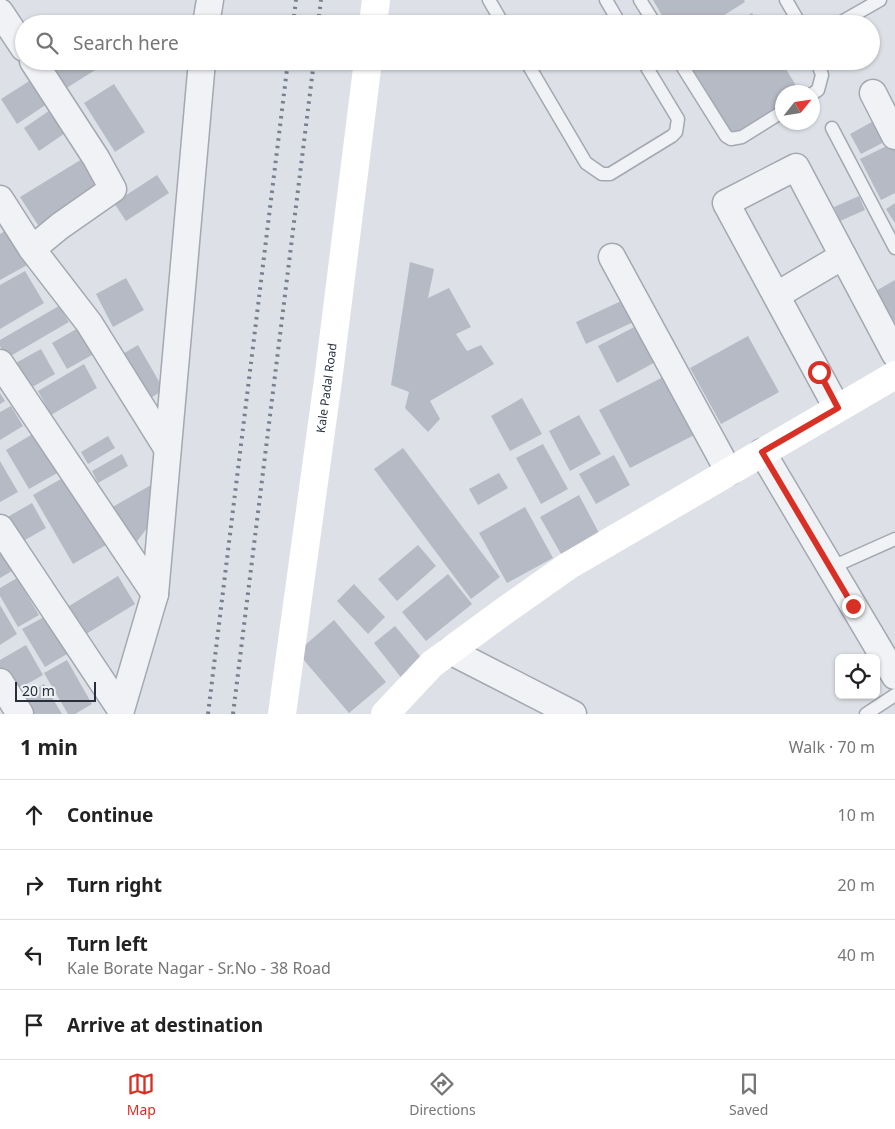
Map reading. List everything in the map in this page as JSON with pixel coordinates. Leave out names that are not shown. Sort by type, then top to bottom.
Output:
[{"type":"street","points":[[208,15],[210,0]]},
{"type":"street","points":[[374,15],[376,0]]},
{"type":"street","points":[[0,12],[15,34]]},
{"type":"street","points":[[32,249],[60,226],[114,189],[39,70]]},
{"type":"street","points":[[120,712],[155,594],[201,70]]},
{"type":"street","name":"Kale Padal Road","points":[[282,714],[329,373],[367,70]]},
{"type":"street","points":[[874,92],[895,136]]},
{"type":"street","points":[[838,408],[726,203],[796,167],[895,354]]},
{"type":"street","points":[[0,199],[32,249],[89,323],[167,448]]},
{"type":"street","points":[[776,295],[843,256]]},
{"type":"street","points":[[612,257],[729,472]]},
{"type":"street","points":[[0,363],[155,594]]},
{"type":"street","points":[[385,714],[432,664],[568,566],[895,375]]},
{"type":"street","points":[[762,452],[895,676]]},
{"type":"street","points":[[0,528],[120,712]]},
{"type":"street","points":[[450,651],[558,711]]},
{"type":"street","points":[[0,682],[20,714]]},
{"type":"lane","points":[[489,0],[498,15]]},
{"type":"lane","points":[[606,0],[615,15]]},
{"type":"lane","points":[[640,0],[649,15]]},
{"type":"lane","points":[[786,0],[795,15]]},
{"type":"lane","points":[[854,15],[880,0]]},
{"type":"lane","points":[[531,70],[586,163],[602,174],[610,174],[676,132],[678,119],[648,70]]},
{"type":"lane","points":[[684,70],[726,136],[731,140],[742,137],[775,116]]},
{"type":"lane","points":[[819,85],[822,75],[820,70]]},
{"type":"lane","points":[[832,128],[895,248]]},
{"type":"lane","points":[[830,568],[895,540]]},
{"type":"lane","points":[[866,714],[895,695]]},
{"type":"building","points":[[653,0],[744,0],[745,2],[724,15],[662,15]]},
{"type":"building","points":[[53,70],[95,70],[65,89]]},
{"type":"building","points":[[693,70],[787,70],[796,85],[775,85],[775,112],[734,137]]},
{"type":"building","points":[[34,78],[50,102],[17,124],[1,99]]},
{"type":"building","points":[[114,84],[145,132],[115,152],[84,103]]},
{"type":"building","points":[[56,106],[71,129],[39,151],[24,128]]},
{"type":"building","points":[[879,118],[890,139],[861,154],[850,134]]},
{"type":"building","points":[[893,143],[895,148],[895,193],[881,200],[860,159]]},
{"type":"building","points":[[87,156],[105,184],[38,225],[20,197]]},
{"type":"building","points":[[157,175],[169,193],[126,221],[114,203]]},
{"type":"building","points":[[859,196],[865,210],[840,221],[834,207]]},
{"type":"building","points":[[895,203],[895,223],[886,209]]},
{"type":"building","points":[[8,229],[29,264],[0,280],[0,234]]},
{"type":"building","points":[[410,262],[434,269],[428,298],[449,288],[471,327],[456,334],[467,351],[481,345],[494,364],[430,401],[440,419],[428,432],[405,408],[409,392],[391,385]]},
{"type":"building","points":[[25,271],[44,303],[0,329],[0,285]]},
{"type":"building","points":[[126,278],[144,310],[113,327],[96,294]]},
{"type":"building","points":[[895,280],[895,329],[874,292]]},
{"type":"building","points":[[632,296],[642,318],[586,344],[576,322]]},
{"type":"building","points":[[59,306],[69,322],[7,358],[0,346],[0,340]]},
{"type":"building","points":[[85,324],[101,350],[67,369],[52,343]]},
{"type":"building","points":[[640,324],[659,360],[617,383],[598,346]]},
{"type":"building","points":[[748,336],[779,392],[721,424],[690,368]]},
{"type":"building","points":[[138,345],[164,390],[147,400],[121,355]]},
{"type":"building","points":[[41,349],[55,374],[29,389],[14,364]]},
{"type":"building","points":[[84,364],[97,388],[51,415],[38,391]]},
{"type":"building","points":[[671,373],[700,432],[630,468],[599,410]]},
{"type":"building","points":[[0,393],[5,401],[0,404]]},
{"type":"building","points":[[522,398],[542,434],[510,451],[491,416]]},
{"type":"building","points":[[11,406],[23,426],[0,440],[0,412]]},
{"type":"building","points":[[579,415],[601,454],[570,471],[549,431]]},
{"type":"building","points":[[36,432],[59,472],[29,489],[6,450]]},
{"type":"building","points":[[108,436],[115,448],[88,464],[81,452]]},
{"type":"building","points":[[543,444],[568,489],[541,504],[516,458]]},
{"type":"building","points":[[403,448],[500,577],[471,599],[374,469]]},
{"type":"building","points":[[122,454],[128,466],[98,483],[92,471]]},
{"type":"building","points":[[614,455],[630,485],[596,504],[579,474]]},
{"type":"building","points":[[0,461],[18,492],[0,502]]},
{"type":"building","points":[[499,473],[508,488],[478,505],[469,489]]},
{"type":"building","points":[[66,476],[106,545],[73,564],[33,495]]},
{"type":"building","points":[[151,485],[156,516],[132,548],[109,509]]},
{"type":"building","points":[[579,495],[599,533],[561,554],[540,517]]},
{"type":"building","points":[[32,503],[46,528],[18,544],[4,519]]},
{"type":"building","points":[[525,507],[553,558],[507,583],[479,533]]},
{"type":"building","points":[[418,545],[436,566],[397,601],[378,579]]},
{"type":"building","points":[[0,550],[12,571],[0,578]]},
{"type":"building","points":[[448,574],[472,604],[426,641],[402,612]]},
{"type":"building","points":[[118,576],[135,604],[78,639],[61,611]]},
{"type":"building","points":[[17,578],[39,615],[18,627],[0,596],[0,588]]},
{"type":"building","points":[[354,584],[385,617],[368,634],[337,601]]},
{"type":"building","points":[[0,605],[17,634],[0,645]]},
{"type":"building","points":[[46,616],[67,654],[45,667],[22,629]]},
{"type":"building","points":[[334,620],[386,682],[349,713],[297,652]]},
{"type":"building","points":[[395,626],[425,662],[403,680],[374,643]]},
{"type":"building","points":[[26,645],[43,675],[11,693],[0,674],[0,660]]},
{"type":"building","points":[[67,660],[92,704],[75,714],[68,714],[44,673]]},
{"type":"building","points":[[44,684],[62,714],[28,714],[19,699]]},
{"type":"railway","points":[[294,15],[296,0]]},
{"type":"railway","points":[[319,15],[321,0]]},
{"type":"railway","points":[[208,714],[287,70]]},
{"type":"railway","points":[[233,714],[313,70]]},
{"type":"route","points":[[819,372],[838,408],[762,452],[853,606]]}]
